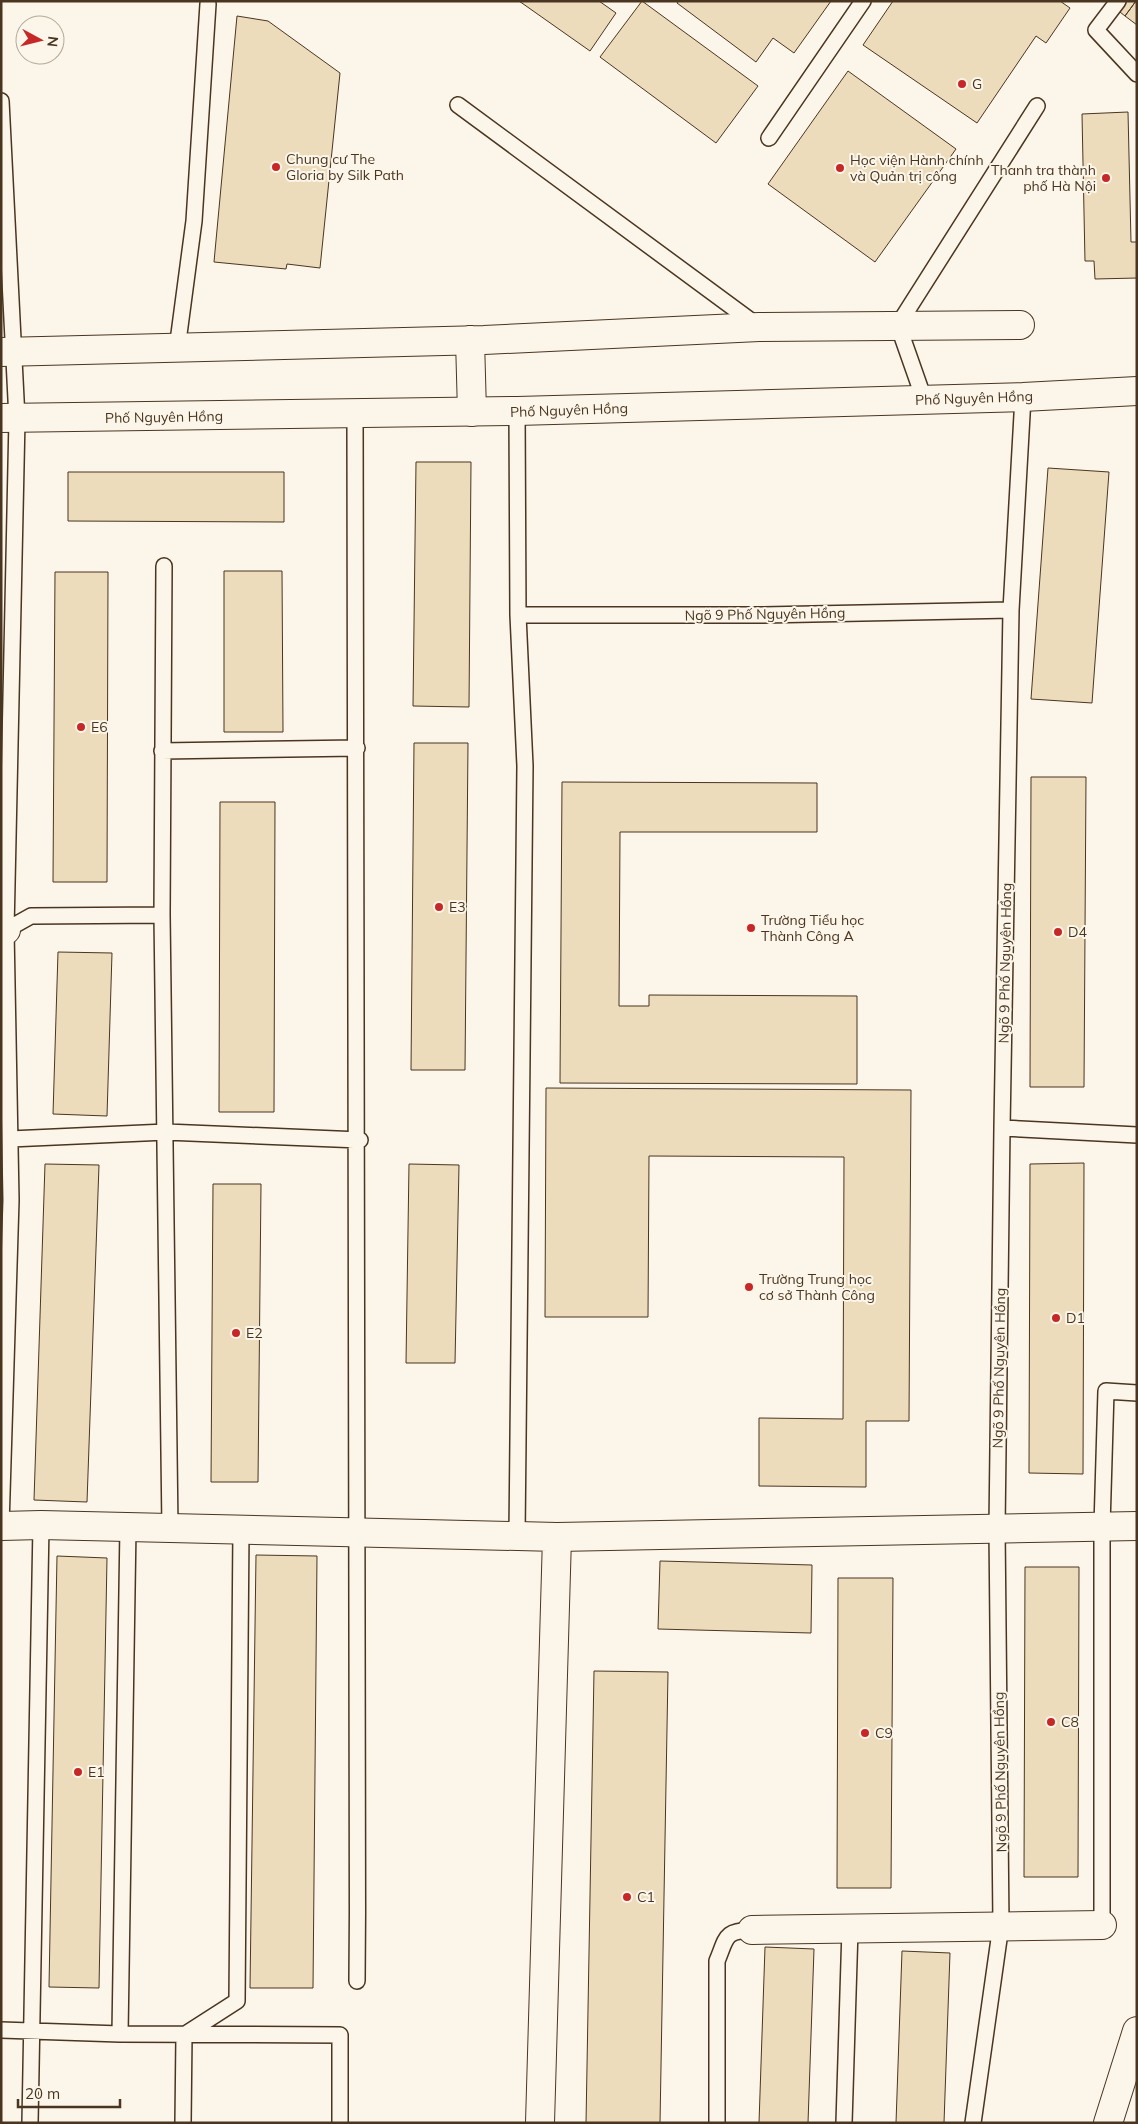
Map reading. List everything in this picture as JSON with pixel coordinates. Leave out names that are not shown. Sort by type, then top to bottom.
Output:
[{"type":"street","points":[[7,351],[177,349],[470,340],[759,327],[1020,324]]},
{"type":"street","points":[[470,340],[472,412]]},
{"type":"street","name":"Phố Nguyên Hồng","points":[[9,419],[517,411],[1023,397],[1137,391]]},
{"type":"street","points":[[1,1526],[41,1524],[557,1537],[1137,1526]]},
{"type":"street","points":[[540,2123],[557,1537]]},
{"type":"street","points":[[752,1930],[1102,1925]]},
{"type":"street","points":[[1108,2123],[1137,2031]]},
{"type":"lane","points":[[769,138],[863,1]]},
{"type":"lane","points":[[1118,1],[1096,30],[1137,74]]},
{"type":"lane","points":[[177,349],[194,221],[197,143],[208,4]]},
{"type":"lane","points":[[1,101],[9,419],[4,930],[10,1139],[6,1200],[1,1526]]},
{"type":"lane","points":[[458,104],[759,327]]},
{"type":"lane","points":[[924,400],[898,325],[1037,106]]},
{"type":"lane","name":"Ngõ 9 Phố Nguyên Hồng","points":[[973,2123],[1001,1925],[997,1528],[1002,1128],[1011,610],[1023,397]]},
{"type":"lane","points":[[517,411],[518,615],[525,766],[517,1536]]},
{"type":"lane","points":[[355,414],[360,1140],[357,1981]]},
{"type":"lane","points":[[164,566],[162,915],[170,1528]]},
{"type":"lane","name":"Ngõ 9 Phố Nguyên Hồng","points":[[518,615],[763,615],[1011,610]]},
{"type":"lane","points":[[162,751],[357,748]]},
{"type":"lane","points":[[4,930],[31,916],[162,915]]},
{"type":"lane","points":[[1002,1128],[1137,1135]]},
{"type":"lane","points":[[10,1139],[166,1132],[360,1140]]},
{"type":"lane","points":[[1102,1925],[1102,1526],[1106,1391],[1137,1393]]},
{"type":"lane","points":[[30,2123],[41,1524]]},
{"type":"lane","points":[[120,2034],[128,1527]]},
{"type":"lane","points":[[184,2035],[237,2001],[241,1529]]},
{"type":"lane","points":[[844,2123],[850,1928]]},
{"type":"lane","points":[[717,2123],[717,1961],[726,1938],[735,1931],[752,1930]]},
{"type":"lane","points":[[1,2030],[184,2035],[340,2035],[340,2123]]},
{"type":"lane","points":[[183,2123],[184,2035]]},
{"type":"building","points":[[519,1],[599,1],[616,13],[590,51]]},
{"type":"building","points":[[642,1],[758,86],[716,143],[600,57]]},
{"type":"building","points":[[678,1],[831,1],[794,53],[773,38],[756,62],[677,3]]},
{"type":"building","name":"G","points":[[893,1],[1060,1],[1070,8],[1046,43],[1036,36],[977,123],[863,45]]},
{"type":"building","points":[[1106,1],[1136,1],[1125,16]]},
{"type":"building","points":[[1137,1],[1137,25],[1125,16]]},
{"type":"building","name":"Chung cư The Gloria by Silk Path","points":[[237,16],[268,21],[340,73],[320,268],[287,264],[286,269],[214,262]]},
{"type":"building","points":[[848,71],[956,149],[875,262],[768,184]]},
{"type":"building","name":"Thanh tra thành phố Hà Nội","points":[[1128,112],[1131,242],[1137,242],[1137,278],[1095,279],[1094,261],[1085,261],[1082,114]]},
{"type":"building","points":[[416,462],[471,462],[469,707],[413,706]]},
{"type":"building","points":[[1048,468],[1109,472],[1092,703],[1031,699]]},
{"type":"building","points":[[68,472],[284,472],[284,522],[68,521]]},
{"type":"building","points":[[224,571],[282,571],[283,732],[224,732]]},
{"type":"building","name":"E6","points":[[55,572],[108,572],[107,882],[53,882]]},
{"type":"building","name":"E3","points":[[414,743],[468,743],[465,1070],[411,1070]]},
{"type":"building","name":"D4","points":[[1031,777],[1086,777],[1084,1087],[1030,1087]]},
{"type":"building","points":[[562,782],[817,783],[817,832],[620,832],[619,1006],[649,1006],[649,995],[857,996],[857,1084],[560,1083]]},
{"type":"building","points":[[220,802],[275,802],[274,1112],[219,1112]]},
{"type":"building","points":[[58,952],[112,953],[107,1116],[53,1114]]},
{"type":"building","points":[[546,1088],[911,1090],[909,1421],[866,1421],[866,1487],[759,1486],[759,1418],[843,1419],[844,1157],[649,1156],[648,1317],[545,1317]]},
{"type":"building","name":"D1","points":[[1084,1163],[1083,1474],[1029,1473],[1030,1164]]},
{"type":"building","points":[[45,1164],[99,1165],[87,1502],[34,1500]]},
{"type":"building","points":[[409,1164],[459,1165],[455,1363],[406,1363]]},
{"type":"building","name":"E2","points":[[213,1184],[261,1184],[258,1482],[211,1482]]},
{"type":"building","points":[[256,1555],[317,1556],[313,1988],[250,1988]]},
{"type":"building","name":"E1","points":[[57,1556],[107,1558],[99,1988],[49,1987]]},
{"type":"building","points":[[660,1561],[812,1565],[811,1633],[658,1629]]},
{"type":"building","name":"C8","points":[[1025,1567],[1079,1567],[1078,1877],[1024,1877]]},
{"type":"building","name":"C9","points":[[838,1578],[893,1578],[891,1888],[837,1888]]},
{"type":"building","name":"C1","points":[[594,1671],[668,1672],[660,2123],[586,2123]]},
{"type":"building","points":[[765,1947],[814,1949],[808,2123],[759,2123]]},
{"type":"building","points":[[902,1951],[950,1953],[944,2123],[896,2123]]},
{"type":"place","name":"G","points":[[962,84]]},
{"type":"place","name":"Chung cư The Gloria by Silk Path","points":[[276,167]]},
{"type":"place","name":"Học viện Hành chính và Quản trị công","points":[[840,168]]},
{"type":"place","name":"Thanh tra thành phố Hà Nội","points":[[1106,178]]},
{"type":"place","name":"E6","points":[[81,727]]},
{"type":"place","name":"E3","points":[[439,907]]},
{"type":"place","name":"Trường Tiểu học Thành Công A","points":[[751,928]]},
{"type":"place","name":"D4","points":[[1058,932]]},
{"type":"place","name":"Trường Trung học cơ sở Thành Công","points":[[749,1287]]},
{"type":"place","name":"D1","points":[[1056,1318]]},
{"type":"place","name":"E2","points":[[236,1333]]},
{"type":"place","name":"C8","points":[[1051,1722]]},
{"type":"place","name":"C9","points":[[865,1733]]},
{"type":"place","name":"E1","points":[[78,1772]]},
{"type":"place","name":"C1","points":[[627,1897]]}]
